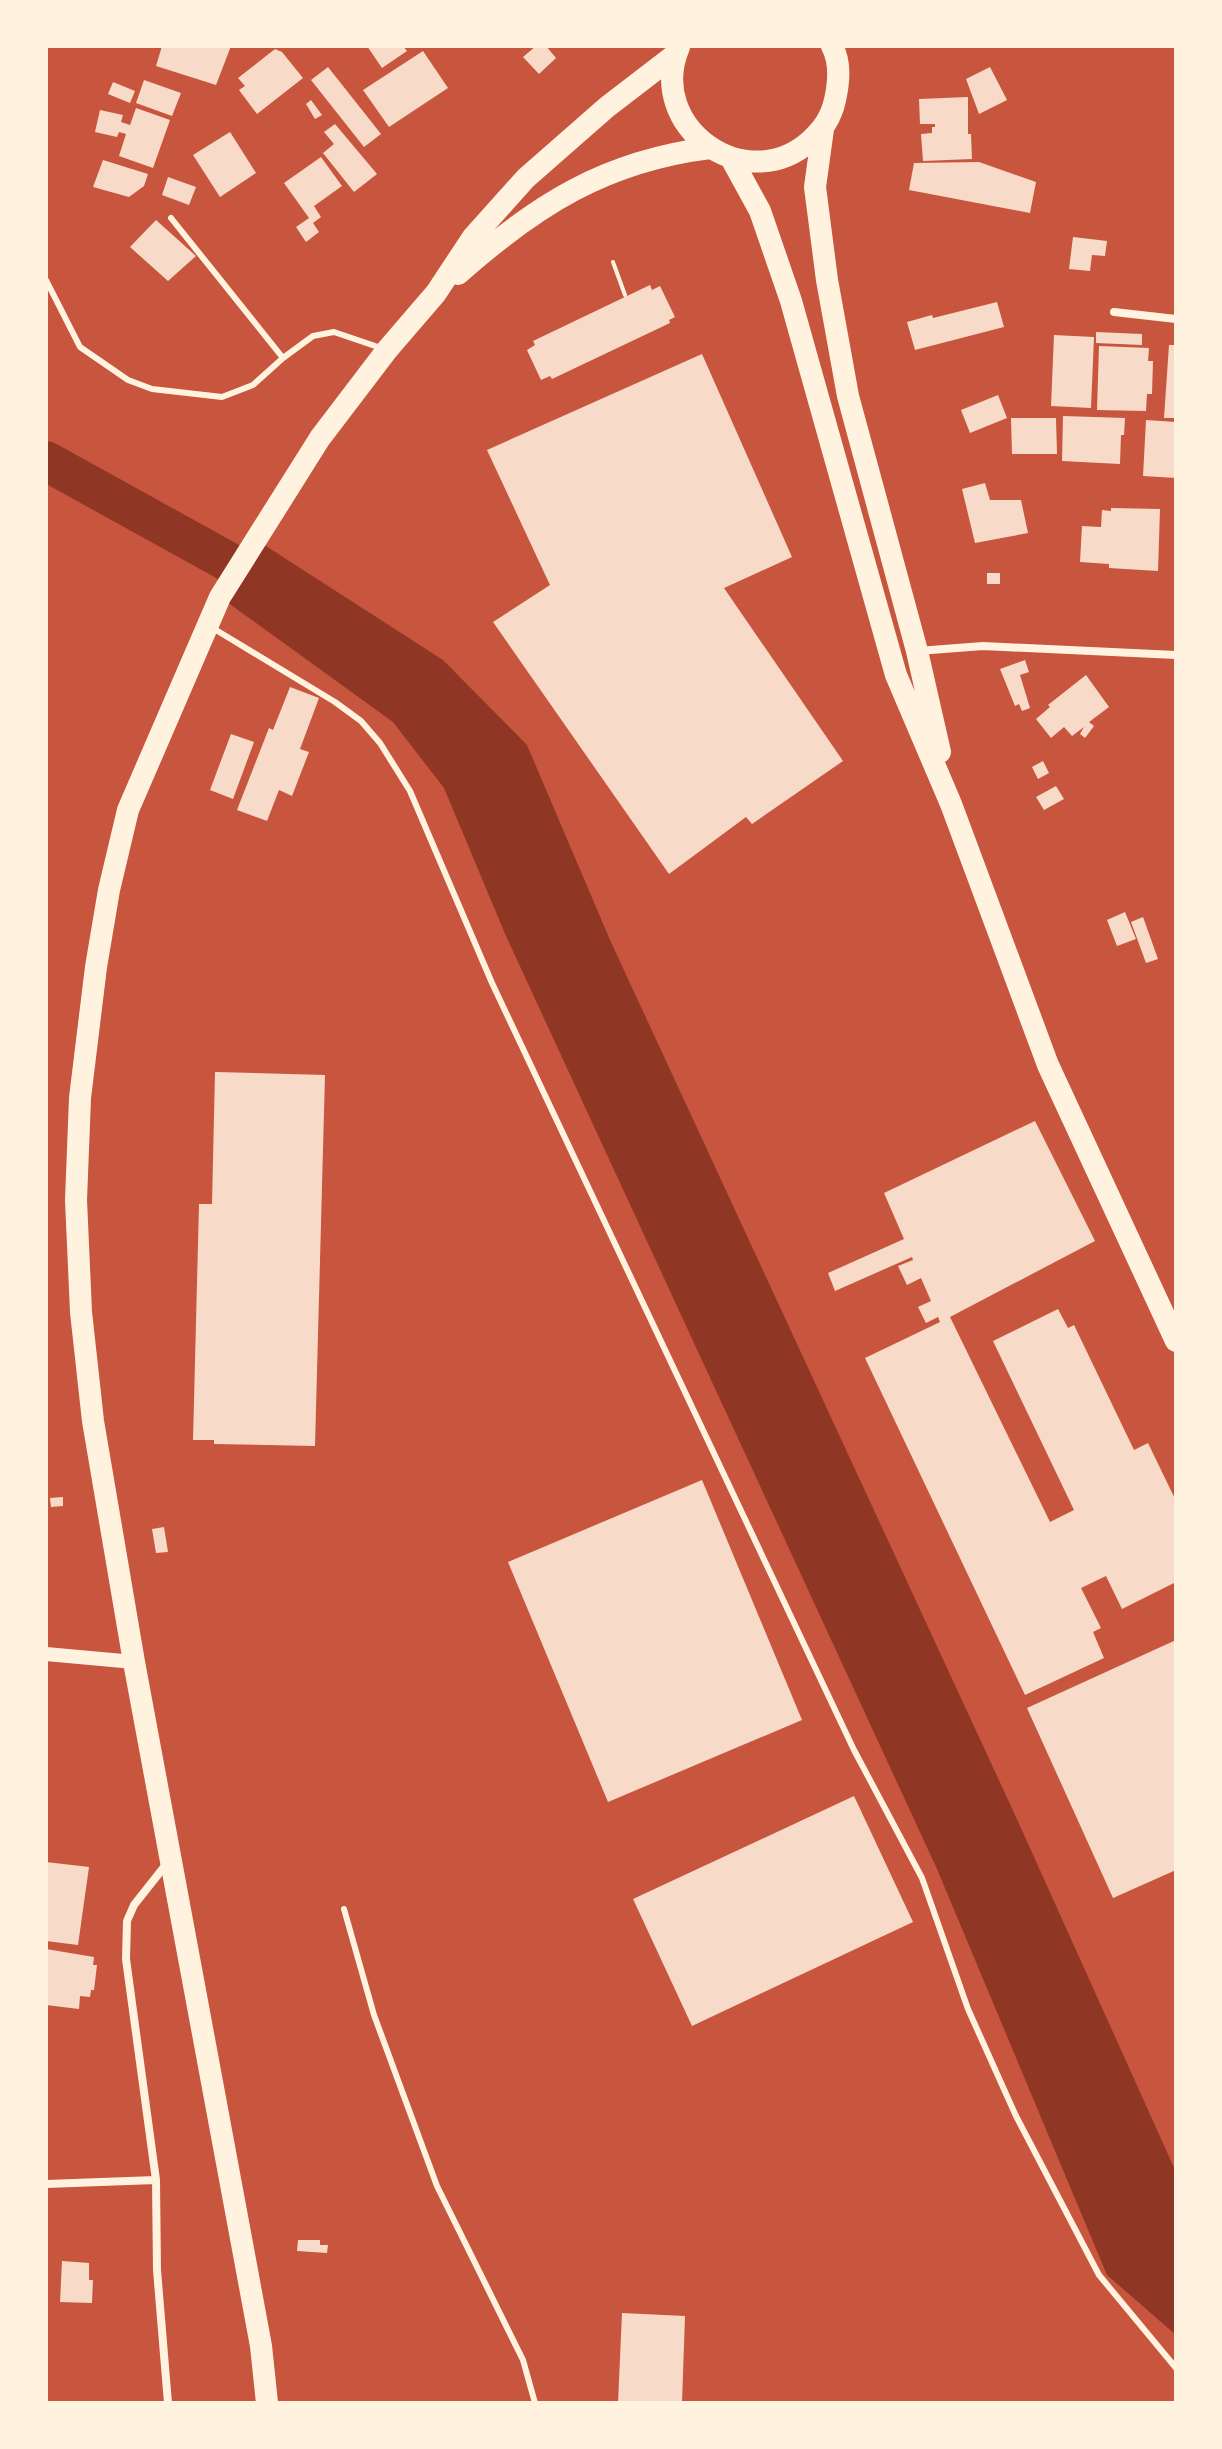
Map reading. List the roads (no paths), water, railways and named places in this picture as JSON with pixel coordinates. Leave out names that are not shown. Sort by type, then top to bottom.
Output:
[{"type":"highway","points":[[832,46],[839,82],[833,110],[823,129],[815,187],[827,280],[848,396],[917,651],[951,804]]},
{"type":"highway","points":[[677,50],[672,81],[677,107],[690,130],[710,148],[731,158],[760,162],[781,158],[801,148],[823,129]]},
{"type":"highway","points":[[267,2403],[261,2346],[134,1662],[93,1421],[81,1312],[76,1200],[80,1098],[109,890],[128,810],[220,597],[320,438],[387,350],[436,293],[473,237],[526,178],[677,50]]},
{"type":"highway","points":[[436,293],[496,240],[549,202],[608,172],[675,152],[710,148]]},
{"type":"highway","points":[[731,158],[760,211],[791,301],[896,675],[951,804],[1048,1065],[1174,1330]]},
{"type":"street","points":[[1114,312],[1176,319]]},
{"type":"street","points":[[917,651],[983,646],[1175,652]]},
{"type":"street","points":[[46,1654],[134,1662]]},
{"type":"street","points":[[168,2403],[157,2270],[156,2180],[126,1959],[127,1921],[134,1905],[171,1859]]},
{"type":"street","points":[[46,2184],[156,2180]]},
{"type":"lane","points":[[171,218],[283,358]]},
{"type":"lane","points":[[46,280],[80,347],[128,380],[152,389],[222,397],[253,385],[313,336],[334,332],[387,350]]},
{"type":"lane","points":[[207,625],[361,721],[380,743],[410,791],[492,983],[854,1750],[922,1878],[968,2009],[1016,2116],[1099,2275],[1176,2368]]},
{"type":"lane","points":[[344,1909],[374,2015],[437,2186],[523,2360],[535,2403]]},
{"type":"waterway","points":[[46,461],[225,560],[274,592]]}]
